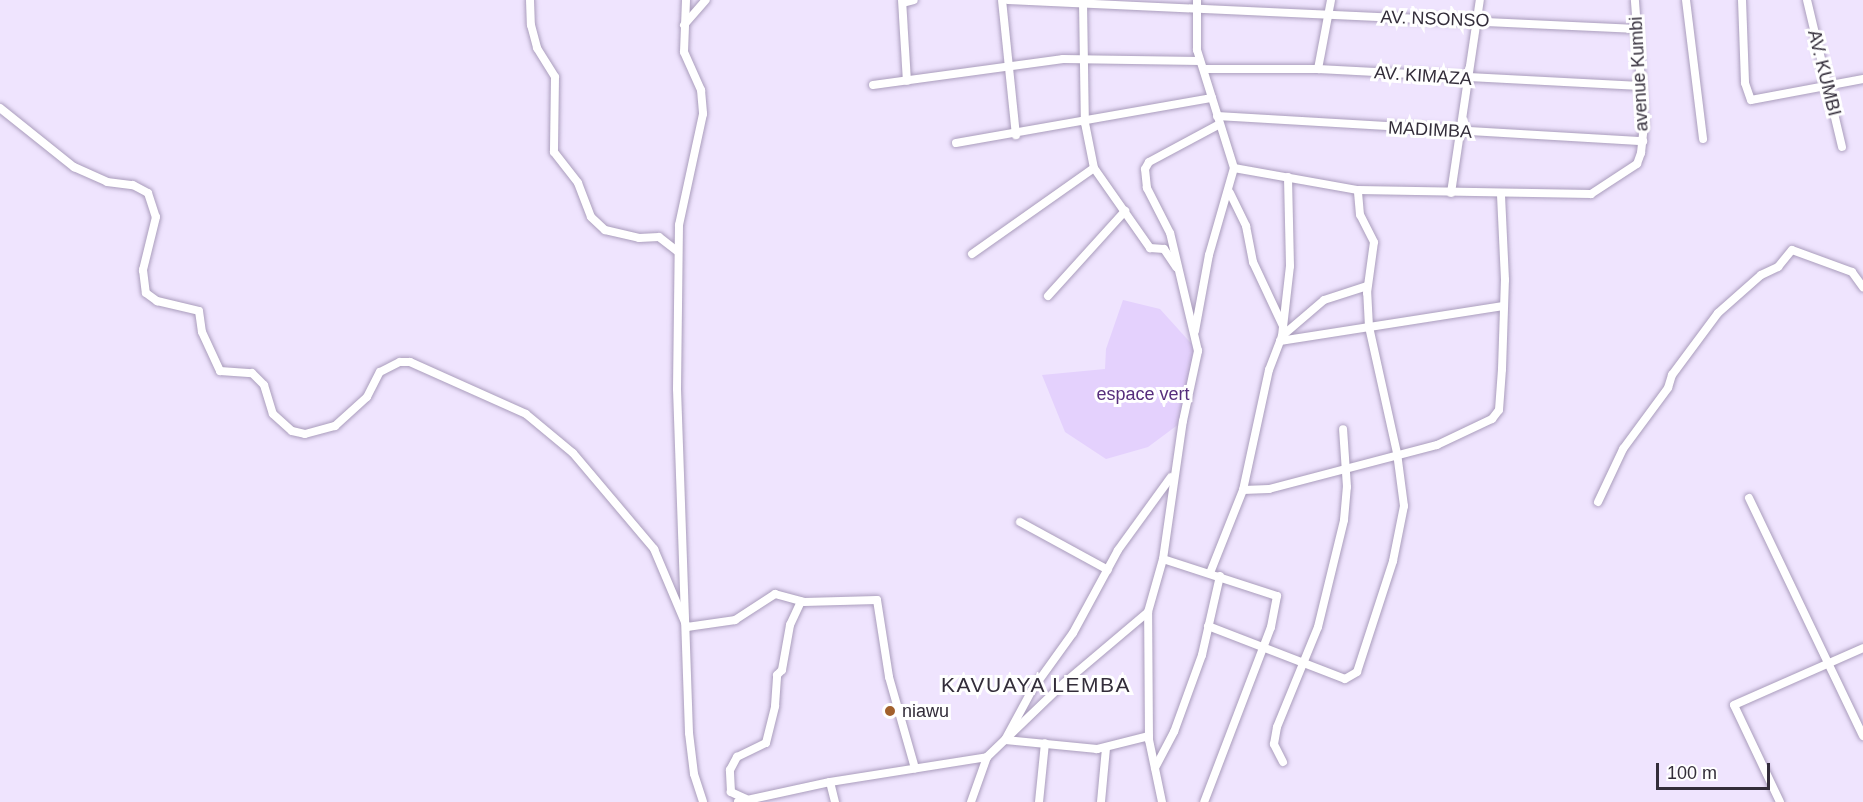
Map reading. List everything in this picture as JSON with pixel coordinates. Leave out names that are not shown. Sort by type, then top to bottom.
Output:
[{"type":"street","points":[[530,0],[531,25],[537,48],[555,77],[554,152],[578,183],[591,217],[605,230],[639,238],[659,237],[677,251]]},
{"type":"street","points":[[686,0],[684,52],[700,90],[703,114],[700,142],[685,184],[677,251],[678,439],[691,752],[703,802]]},
{"type":"street","points":[[684,26],[706,0]]},
{"type":"street","points":[[907,81],[903,2],[914,0]]},
{"type":"street","points":[[1002,0],[1006,68],[1016,135]]},
{"type":"street","name":"AV. NSONSO","points":[[1008,0],[1637,29]]},
{"type":"street","points":[[1195,331],[1209,255],[1230,193],[1234,168],[1217,120],[1203,65],[1197,0]]},
{"type":"street","points":[[1318,69],[1331,0]]},
{"type":"street","points":[[1451,193],[1458,131],[1480,0]]},
{"type":"street","name":"avenue Kumbi","points":[[1501,195],[1591,194],[1637,164],[1643,141],[1635,0]]},
{"type":"street","points":[[1686,0],[1703,139]]},
{"type":"street","points":[[1742,0],[1744,83],[1752,100],[1828,88],[1863,78]]},
{"type":"street","name":"AV. KUMBI","points":[[1808,0],[1842,147]]},
{"type":"street","points":[[1083,3],[1085,123],[1094,168],[1150,248],[1164,249],[1181,274]]},
{"type":"street","name":"AV. KIMAZA","points":[[873,85],[1083,59],[1641,86]]},
{"type":"street","points":[[956,143],[1085,123],[1212,98]]},
{"type":"street","points":[[0,108],[74,167],[107,182],[133,185],[148,192],[156,217],[143,270],[146,293],[157,301],[199,311],[202,332],[217,367],[225,373],[252,372],[264,385],[269,408],[280,423],[299,434],[335,426],[367,397],[380,372],[405,361],[496,399],[545,427],[634,520],[654,549],[687,627]]},
{"type":"street","points":[[1162,802],[1149,736],[1148,612],[1163,559],[1183,421],[1197,360],[1195,331],[1170,233],[1147,188],[1145,169],[1149,162],[1217,120]]},
{"type":"street","name":"MADIMBA","points":[[1217,120],[1643,141]]},
{"type":"street","points":[[972,254],[1094,168]]},
{"type":"street","points":[[1234,168],[1358,190],[1501,195],[1503,306],[1499,410],[1485,423],[1437,445],[1397,453],[1269,489],[1243,490]]},
{"type":"street","points":[[1210,573],[1243,490],[1269,370],[1284,326],[1290,266],[1288,177]]},
{"type":"street","points":[[1208,626],[1345,679],[1357,672],[1401,529],[1404,506],[1397,453],[1369,327],[1367,286],[1374,242],[1360,215],[1358,190]]},
{"type":"street","points":[[1230,193],[1246,226],[1252,262],[1284,326]]},
{"type":"street","points":[[1048,296],[1125,211]]},
{"type":"street","points":[[1598,502],[1623,449],[1668,388],[1679,366],[1718,313],[1761,275],[1778,267],[1792,250],[1852,273],[1863,287]]},
{"type":"street","points":[[1281,338],[1323,300],[1367,286]]},
{"type":"street","points":[[1281,338],[1503,306]]},
{"type":"street","points":[[1283,762],[1274,744],[1277,727],[1305,662],[1328,591],[1344,520],[1346,468],[1343,429]]},
{"type":"street","points":[[1005,740],[1133,527],[1171,477]]},
{"type":"street","points":[[1749,498],[1863,736]]},
{"type":"street","points":[[1020,522],[1108,570]]},
{"type":"street","points":[[1163,559],[1277,595],[1275,613],[1204,802]]},
{"type":"street","points":[[1155,768],[1174,732],[1208,626],[1220,576]]},
{"type":"street","points":[[687,627],[735,620],[775,594],[801,601],[842,603],[850,598],[866,598],[879,602],[890,677],[915,768]]},
{"type":"street","points":[[801,601],[790,625],[782,669],[777,675],[775,706],[766,743],[736,757],[730,770],[731,792],[743,801],[830,782],[987,757]]},
{"type":"street","points":[[971,802],[987,757],[1064,683],[1148,612]]},
{"type":"street","points":[[1780,802],[1734,705],[1863,648]]},
{"type":"street","points":[[1005,740],[1106,748],[1149,736]]},
{"type":"street","points":[[1039,802],[1045,743]]},
{"type":"street","points":[[1101,802],[1106,748]]},
{"type":"street","points":[[830,782],[834,802]]},
{"type":"green space","name":"espace vert","points":[[1123,300],[1160,309],[1198,351],[1183,421],[1148,447],[1106,459],[1065,432],[1042,375],[1105,369],[1106,349]]},
{"type":"place","name":"niawu","points":[[890,711]]},
{"type":"district","name":"KAVUAYA LEMBA","points":[[1036,685]]}]
